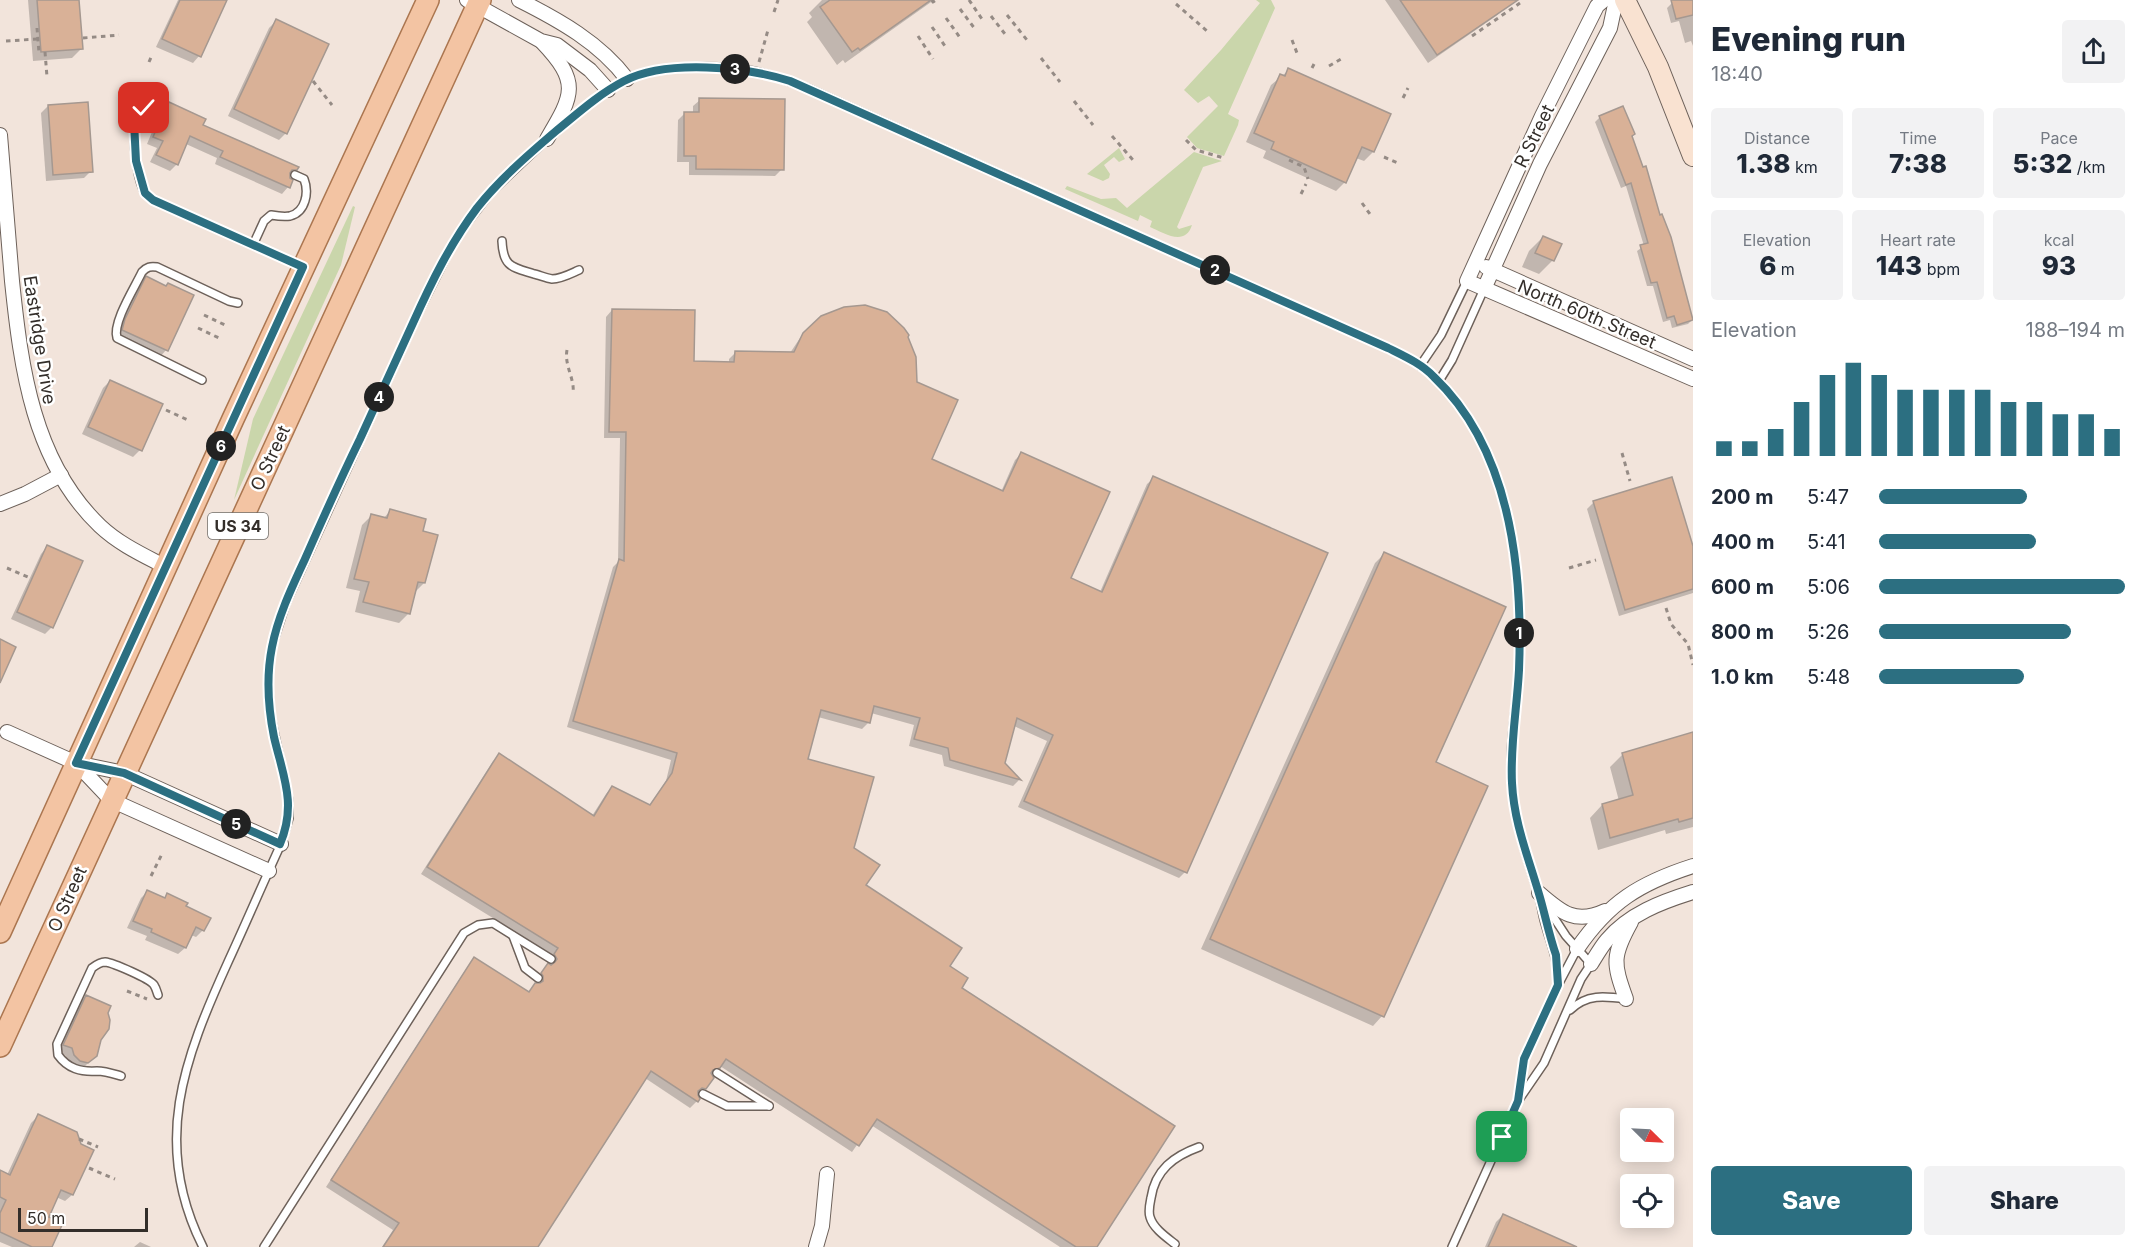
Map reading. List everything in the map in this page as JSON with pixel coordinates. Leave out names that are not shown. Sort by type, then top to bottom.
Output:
[{"type":"main road","name":"US 34","points":[[0,932],[303,267],[428,0]]},
{"type":"main road","points":[[1625,0],[1658,67],[1693,156]]},
{"type":"main road","name":"O Street","points":[[0,1046],[475,2]]},
{"type":"street","points":[[519,0],[572,30],[610,60],[627,79]]},
{"type":"street","name":"R Street","points":[[1467,281],[1563,75],[1597,6],[1604,0]]},
{"type":"street","name":"R Street","points":[[1484,289],[1540,164],[1610,28],[1616,0]]},
{"type":"street","points":[[475,2],[541,40],[557,45],[595,75],[608,90]]},
{"type":"street","points":[[541,40],[559,60],[569,79],[569,94],[564,110],[547,139]]},
{"type":"street","name":"Eastridge Drive","points":[[0,135],[5,250],[30,404],[43,439],[61,475],[77,500],[100,526],[120,542],[166,567]]},
{"type":"street","name":"North 60th Street","points":[[1475,262],[1693,359]]},
{"type":"street","name":"North 60th Street","points":[[1467,281],[1693,379]]},
{"type":"street","points":[[0,504],[61,475]]},
{"type":"street","points":[[7,732],[76,763],[124,773],[280,844]]},
{"type":"street","points":[[76,763],[111,800],[269,871]]},
{"type":"street","points":[[1577,949],[1591,929],[1641,886],[1658,877],[1693,866]]},
{"type":"street","points":[[1591,964],[1606,940],[1634,917],[1651,907],[1693,892]]},
{"type":"street","points":[[1539,893],[1566,915],[1577,917],[1588,918],[1615,906]]},
{"type":"street","points":[[1626,999],[1615,963],[1617,949],[1634,917]]},
{"type":"street","points":[[816,1247],[822,1226],[827,1174],[826,1247]]},
{"type":"lane","points":[[203,1247],[184,1202],[177,1159],[177,1111],[182,1082],[208,1006],[269,871],[289,818],[290,801],[270,713],[268,675],[272,646],[286,603],[419,311],[450,249],[464,228],[491,192],[587,105],[627,79],[651,72],[723,68],[750,71],[790,81],[1388,348],[1420,366],[1439,381],[1479,438],[1496,478],[1515,558],[1520,621],[1512,787],[1519,832],[1556,955],[1558,985]]},
{"type":"lane","points":[[163,113],[144,108],[137,113],[134,122],[136,161],[145,193],[153,200],[303,267]]},
{"type":"lane","points":[[253,245],[264,221],[270,215],[295,214],[304,205],[308,188],[304,179],[295,175]]},
{"type":"lane","points":[[502,241],[502,253],[505,261],[512,268],[552,279],[561,278],[579,270]]},
{"type":"lane","points":[[202,380],[117,338],[115,334],[117,325],[142,272],[152,266],[238,303]]},
{"type":"lane","points":[[1420,366],[1442,335],[1467,281]]},
{"type":"lane","points":[[1439,381],[1452,360],[1484,289]]},
{"type":"lane","points":[[1452,1247],[1518,1101],[1544,1063],[1581,979],[1591,964],[1551,916],[1539,893]]},
{"type":"lane","points":[[264,1247],[464,933],[478,925],[493,923],[551,959]]},
{"type":"lane","points":[[513,936],[525,968],[538,978]]},
{"type":"lane","points":[[1518,1101],[1524,1059],[1577,949]]},
{"type":"lane","points":[[121,1076],[98,1071],[78,1071],[70,1067],[58,1055],[57,1044],[92,968],[99,963],[115,965],[154,985],[156,999]]},
{"type":"lane","points":[[1566,1014],[1575,1006],[1594,996],[1626,999]]},
{"type":"lane","points":[[703,1094],[727,1106],[769,1106],[717,1073]]},
{"type":"lane","points":[[1175,1244],[1157,1229],[1150,1217],[1152,1189],[1168,1163],[1182,1153],[1199,1147]]},
{"type":"path","points":[[774,12],[778,0]]},
{"type":"path","points":[[969,0],[984,22]]},
{"type":"path","points":[[1472,36],[1518,1]]},
{"type":"path","points":[[1176,4],[1207,32]]},
{"type":"path","points":[[960,9],[975,29]]},
{"type":"path","points":[[1007,15],[1027,40]]},
{"type":"path","points":[[992,16],[1005,34]]},
{"type":"path","points":[[945,18],[961,39]]},
{"type":"path","points":[[932,27],[947,49]]},
{"type":"path","points":[[37,28],[39,53]]},
{"type":"path","points":[[760,57],[768,30]]},
{"type":"path","points":[[83,38],[119,35]]},
{"type":"path","points":[[918,36],[933,59]]},
{"type":"path","points":[[6,41],[38,39]]},
{"type":"path","points":[[1292,40],[1297,53]]},
{"type":"path","points":[[45,52],[47,77]]},
{"type":"path","points":[[149,62],[152,55]]},
{"type":"path","points":[[1041,58],[1060,82]]},
{"type":"path","points":[[1329,66],[1341,59]]},
{"type":"path","points":[[1312,68],[1316,60]]},
{"type":"path","points":[[313,81],[332,105]]},
{"type":"path","points":[[1404,98],[1408,88]]},
{"type":"path","points":[[1074,101],[1093,125]]},
{"type":"path","points":[[1112,136],[1133,160]]},
{"type":"path","points":[[1186,140],[1196,150],[1224,158]]},
{"type":"path","points":[[1384,157],[1398,163]]},
{"type":"path","points":[[1288,160],[1304,167],[1308,179]]},
{"type":"path","points":[[1301,194],[1306,184]]},
{"type":"path","points":[[1362,203],[1372,217]]},
{"type":"path","points":[[204,315],[227,326]]},
{"type":"path","points":[[198,328],[221,339]]},
{"type":"path","points":[[567,350],[566,357],[573,393]]},
{"type":"path","points":[[166,410],[190,422]]},
{"type":"path","points":[[1622,453],[1630,482]]},
{"type":"path","points":[[1569,568],[1596,560]]},
{"type":"path","points":[[7,568],[30,578]]},
{"type":"path","points":[[1666,608],[1671,624],[1688,644],[1693,665]]},
{"type":"path","points":[[152,876],[162,854]]},
{"type":"path","points":[[127,991],[156,999]]},
{"type":"path","points":[[79,1139],[98,1147]]},
{"type":"path","points":[[89,1168],[115,1179]]},
{"type":"green space","points":[[1256,0],[1271,0],[1275,8],[1228,114],[1239,120],[1238,125],[1224,156],[1197,148],[1187,137],[1218,106],[1209,96],[1198,103],[1184,90],[1260,3]]},
{"type":"green space","points":[[1119,148],[1125,159],[1119,162],[1114,157],[1104,165],[1110,174],[1109,178],[1103,181],[1087,174]]},
{"type":"green space","points":[[1194,152],[1222,161],[1203,167],[1177,227],[1179,229],[1192,225],[1189,232],[1179,237],[1150,227],[1152,221],[1140,215],[1138,221],[1065,189],[1067,186],[1101,199],[1116,198],[1127,208]]},
{"type":"green space","points":[[353,206],[355,207],[341,265],[234,500],[253,419]]},
{"type":"building","points":[[37,0],[79,0],[83,49],[41,52]]},
{"type":"building","points":[[180,0],[227,0],[201,57],[162,39]]},
{"type":"building","points":[[830,0],[931,0],[860,50],[858,48],[852,52],[820,7]]},
{"type":"building","points":[[1400,0],[1518,0],[1437,55]]},
{"type":"building","points":[[1671,0],[1693,0],[1693,15],[1676,19]]},
{"type":"building","points":[[276,19],[329,44],[287,134],[234,109]]},
{"type":"building","points":[[1288,68],[1391,114],[1374,152],[1362,147],[1346,183],[1271,149],[1274,142],[1254,133],[1280,74],[1285,76]]},
{"type":"building","points":[[699,98],[785,99],[784,170],[696,169],[696,156],[684,156],[684,112],[699,112]]},
{"type":"building","points":[[88,102],[93,172],[53,175],[48,105]]},
{"type":"building","points":[[169,102],[206,119],[203,125],[299,167],[290,173],[290,178],[293,180],[290,188],[220,157],[223,151],[190,136],[178,165],[156,155],[163,141],[153,137],[161,118],[168,116],[166,108]]},
{"type":"building","points":[[1623,106],[1635,134],[1632,136],[1643,167],[1646,166],[1660,215],[1662,214],[1671,237],[1693,320],[1677,325],[1674,316],[1667,318],[1657,282],[1651,283],[1640,245],[1648,243],[1631,183],[1626,185],[1599,116]]},
{"type":"building","points":[[1543,236],[1562,244],[1554,261],[1535,253]]},
{"type":"building","points":[[146,276],[166,286],[168,283],[194,295],[168,351],[122,330]]},
{"type":"building","points":[[865,305],[887,312],[909,335],[916,357],[917,382],[958,400],[932,459],[1003,491],[1021,452],[1110,492],[1071,578],[1102,592],[1153,476],[1328,553],[1187,873],[1024,801],[1053,735],[1017,718],[1005,763],[1021,780],[950,760],[948,748],[914,739],[920,718],[874,706],[870,723],[821,710],[808,759],[874,777],[854,848],[880,865],[866,885],[962,948],[950,966],[968,978],[962,988],[1175,1126],[1097,1247],[1076,1247],[877,1119],[859,1146],[726,1059],[720,1068],[711,1073],[714,1078],[706,1089],[702,1088],[698,1091],[700,1099],[698,1102],[651,1071],[538,1247],[383,1247],[399,1223],[331,1180],[474,957],[529,992],[535,983],[543,981],[541,973],[548,963],[551,965],[557,959],[554,954],[558,948],[427,867],[499,753],[594,816],[612,786],[650,805],[672,773],[677,753],[573,721],[619,559],[624,561],[626,432],[609,432],[612,309],[695,310],[694,361],[734,362],[735,351],[794,352],[803,333],[821,316],[844,307]]},
{"type":"building","points":[[110,380],[163,404],[142,451],[88,427]]},
{"type":"building","points":[[1672,477],[1693,546],[1693,589],[1625,610],[1593,501]]},
{"type":"building","points":[[390,509],[426,519],[423,531],[438,535],[425,583],[418,582],[410,614],[363,602],[369,582],[354,579],[371,514],[387,518]]},
{"type":"building","points":[[47,545],[83,561],[53,628],[17,612]]},
{"type":"building","points":[[1384,552],[1506,607],[1436,762],[1488,786],[1384,1017],[1210,939]]},
{"type":"building","points":[[0,639],[16,647],[0,683]]},
{"type":"building","points":[[1693,732],[1693,818],[1679,822],[1678,819],[1610,838],[1602,804],[1633,795],[1622,753]]},
{"type":"building","points":[[147,890],[165,898],[167,893],[188,903],[186,906],[211,918],[204,931],[196,927],[186,948],[133,921]]},
{"type":"building","points":[[86,995],[111,1006],[108,1013],[109,1029],[101,1040],[97,1056],[88,1063],[80,1061],[74,1055],[72,1048],[63,1045]]},
{"type":"building","points":[[38,1114],[77,1132],[81,1144],[94,1150],[73,1195],[61,1190],[49,1217],[63,1223],[52,1247],[32,1247],[0,1232],[0,1213],[6,1200],[0,1197],[0,1170],[10,1175]]},
{"type":"building","points":[[1503,1214],[1577,1247],[1488,1247]]},
{"type":"route","points":[[144,108],[137,113],[134,122],[136,161],[145,193],[153,200],[303,267],[76,763],[124,773],[280,844],[289,818],[290,801],[270,713],[269,668],[278,625],[324,516],[436,275],[477,208],[547,139],[587,105],[627,79],[651,72],[674,69],[723,68],[771,75],[790,81],[1388,348],[1433,375],[1453,398],[1479,438],[1496,478],[1506,510],[1515,558],[1520,621],[1512,787],[1519,832],[1539,893],[1558,966],[1558,985],[1524,1059],[1518,1101],[1502,1137]]}]
